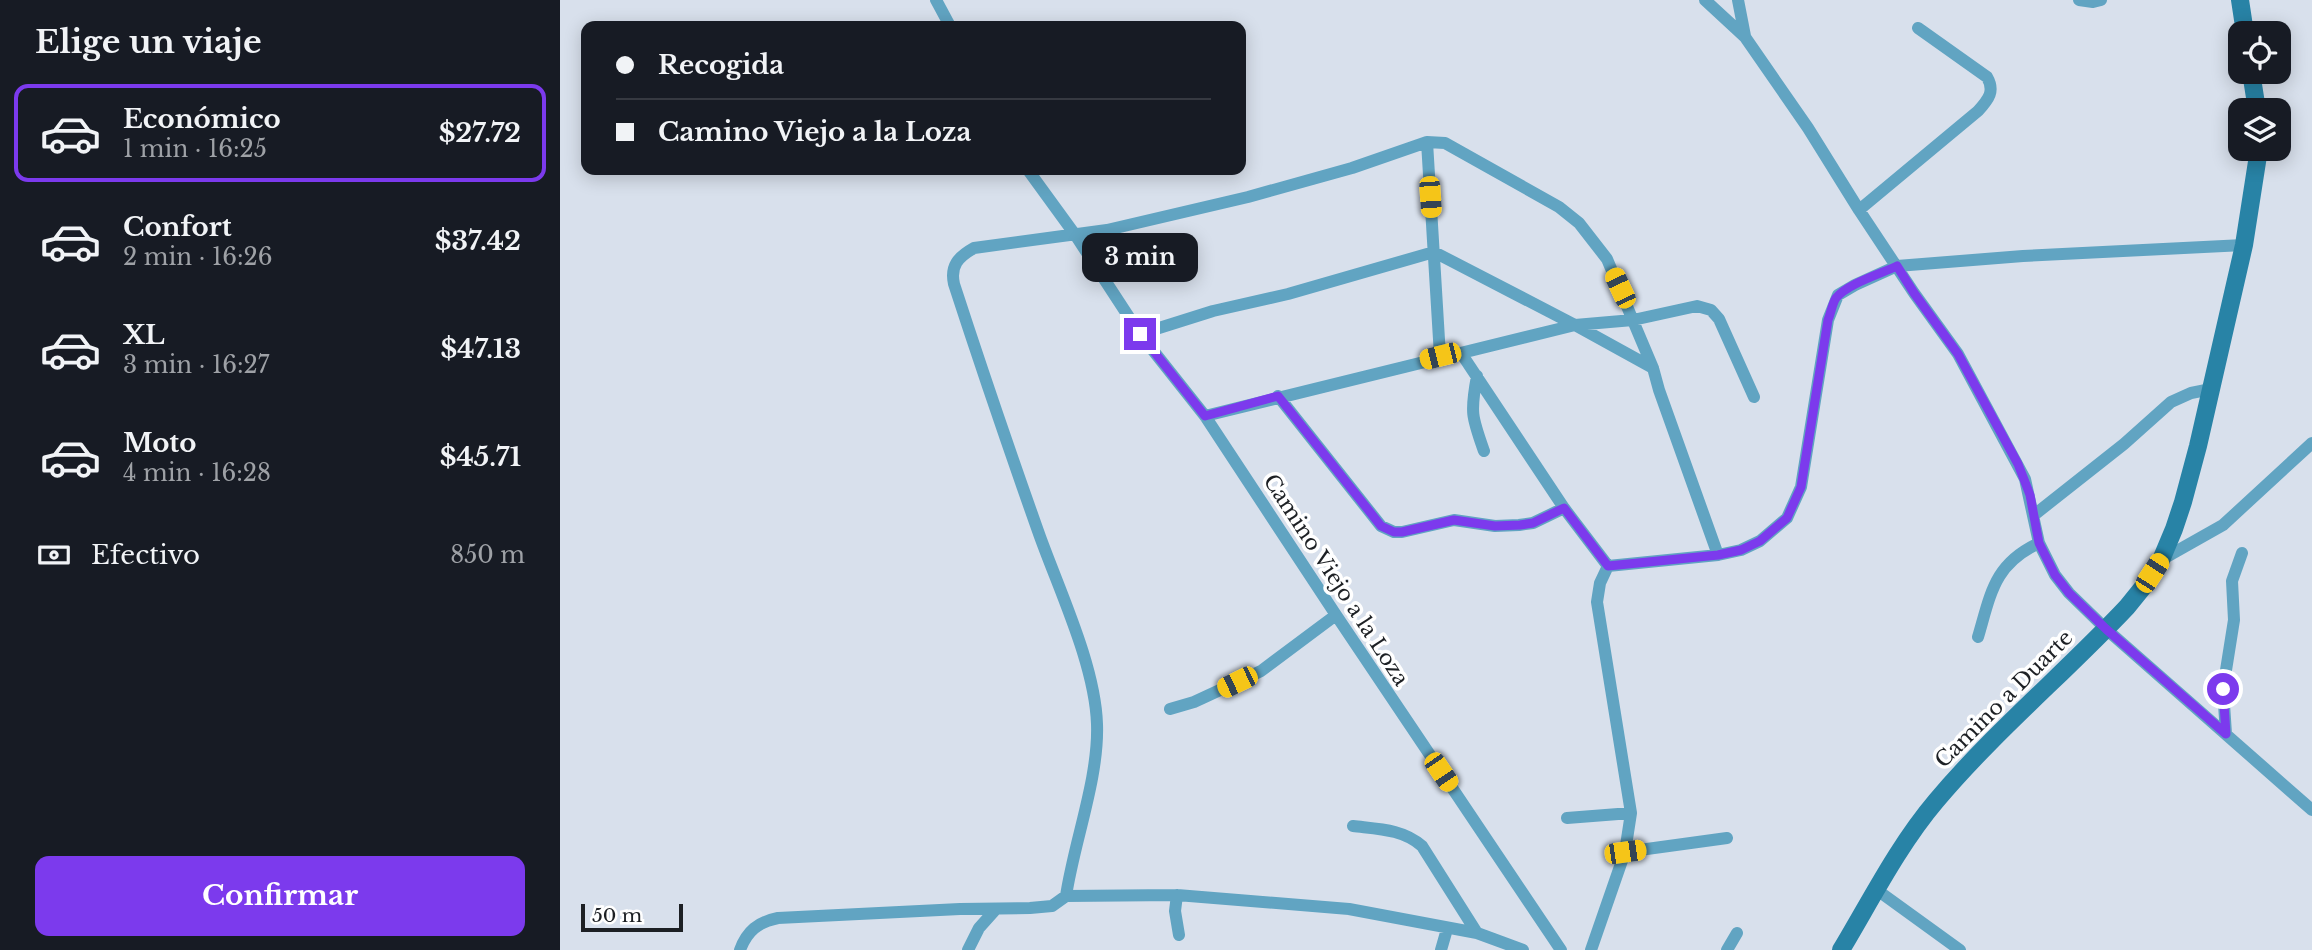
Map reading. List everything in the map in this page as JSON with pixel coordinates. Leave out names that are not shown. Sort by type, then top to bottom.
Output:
[{"type":"street","points":[[1705,0],[1745,37],[1814,137],[1914,293],[1958,354],[2022,471],[2030,495],[2039,543],[2055,575],[2069,593],[2106,629],[2312,810]]},
{"type":"street","points":[[1738,0],[1745,37]]},
{"type":"street","points":[[2079,0],[2101,0]]},
{"type":"street","points":[[2240,0],[2243,21]]},
{"type":"street","points":[[935,2],[947,21]]},
{"type":"street","points":[[1859,210],[1978,111],[1991,94],[1992,85],[1987,77],[1919,28]]},
{"type":"street","points":[[1427,142],[1440,356]]},
{"type":"street","points":[[740,950],[744,938],[765,920],[1046,907],[1058,903],[1066,896],[1097,747],[1097,721],[1079,643],[954,284],[952,273],[956,261],[974,248],[1076,236],[1248,197],[1352,168],[1427,142],[1450,145],[1559,207],[1579,223],[1607,260],[1653,368],[1718,555]]},
{"type":"street","name":"Camino a Duarte","points":[[1841,950],[1901,848],[1935,802],[1977,756],[2106,629],[2144,586],[2161,560],[2183,502],[2211,389],[2244,245],[2257,161]]},
{"type":"street","name":"Camino Viejo a la Loza","points":[[1032,175],[1076,236],[1140,334],[1205,416],[1560,950]]},
{"type":"street","points":[[1608,566],[1718,555],[1741,550],[1760,541],[1791,512],[1801,487],[1828,320],[1838,295],[1855,285],[1897,266],[2023,256],[2244,245]]},
{"type":"street","points":[[1140,334],[1213,311],[1288,294],[1434,252],[1653,368]]},
{"type":"street","points":[[1205,416],[1440,356],[1575,325],[1633,320],[1698,306],[1711,310],[1719,319],[1754,397]]},
{"type":"street","points":[[1461,353],[1564,508],[1608,566]]},
{"type":"street","points":[[1477,376],[1472,417],[1484,451]]},
{"type":"street","points":[[2034,515],[2124,444],[2171,402],[2191,393],[2211,389]]},
{"type":"street","points":[[1278,396],[1381,526],[1394,532],[1454,520],[1495,526],[1520,525],[1533,523],[1564,508]]},
{"type":"street","points":[[2161,560],[2223,525],[2312,443]]},
{"type":"street","points":[[1978,636],[1994,586],[2003,569],[2013,558],[2039,543]]},
{"type":"street","points":[[2226,734],[2223,689],[2235,620],[2232,581],[2242,553]]},
{"type":"street","points":[[1591,950],[1625,852],[1631,813],[1597,602],[1600,583],[1608,566]]},
{"type":"street","points":[[1170,709],[1204,698],[1261,671],[1336,615]]},
{"type":"street","points":[[1567,818],[1631,813]]},
{"type":"street","points":[[1353,826],[1411,836],[1423,846],[1477,933]]},
{"type":"street","points":[[1625,852],[1727,838]]},
{"type":"street","points":[[1877,890],[1960,950]]},
{"type":"street","points":[[1066,896],[1177,895],[1376,912],[1447,929],[1477,933],[1523,950]]},
{"type":"street","points":[[1177,895],[1175,911],[1179,935]]},
{"type":"street","points":[[968,950],[979,928],[996,909]]},
{"type":"street","points":[[1441,950],[1447,929]]},
{"type":"street","points":[[1727,950],[1737,933]]},
{"type":"route","points":[[1140,334],[1205,416],[1278,396],[1381,526],[1394,532],[1402,532],[1454,520],[1495,526],[1520,525],[1533,523],[1564,508],[1608,566],[1718,555],[1741,550],[1760,541],[1787,518],[1801,487],[1828,320],[1834,302],[1838,295],[1855,285],[1897,266],[1958,354],[2018,464],[2030,495],[2039,543],[2055,575],[2069,593],[2106,629],[2226,734],[2223,689]]}]
